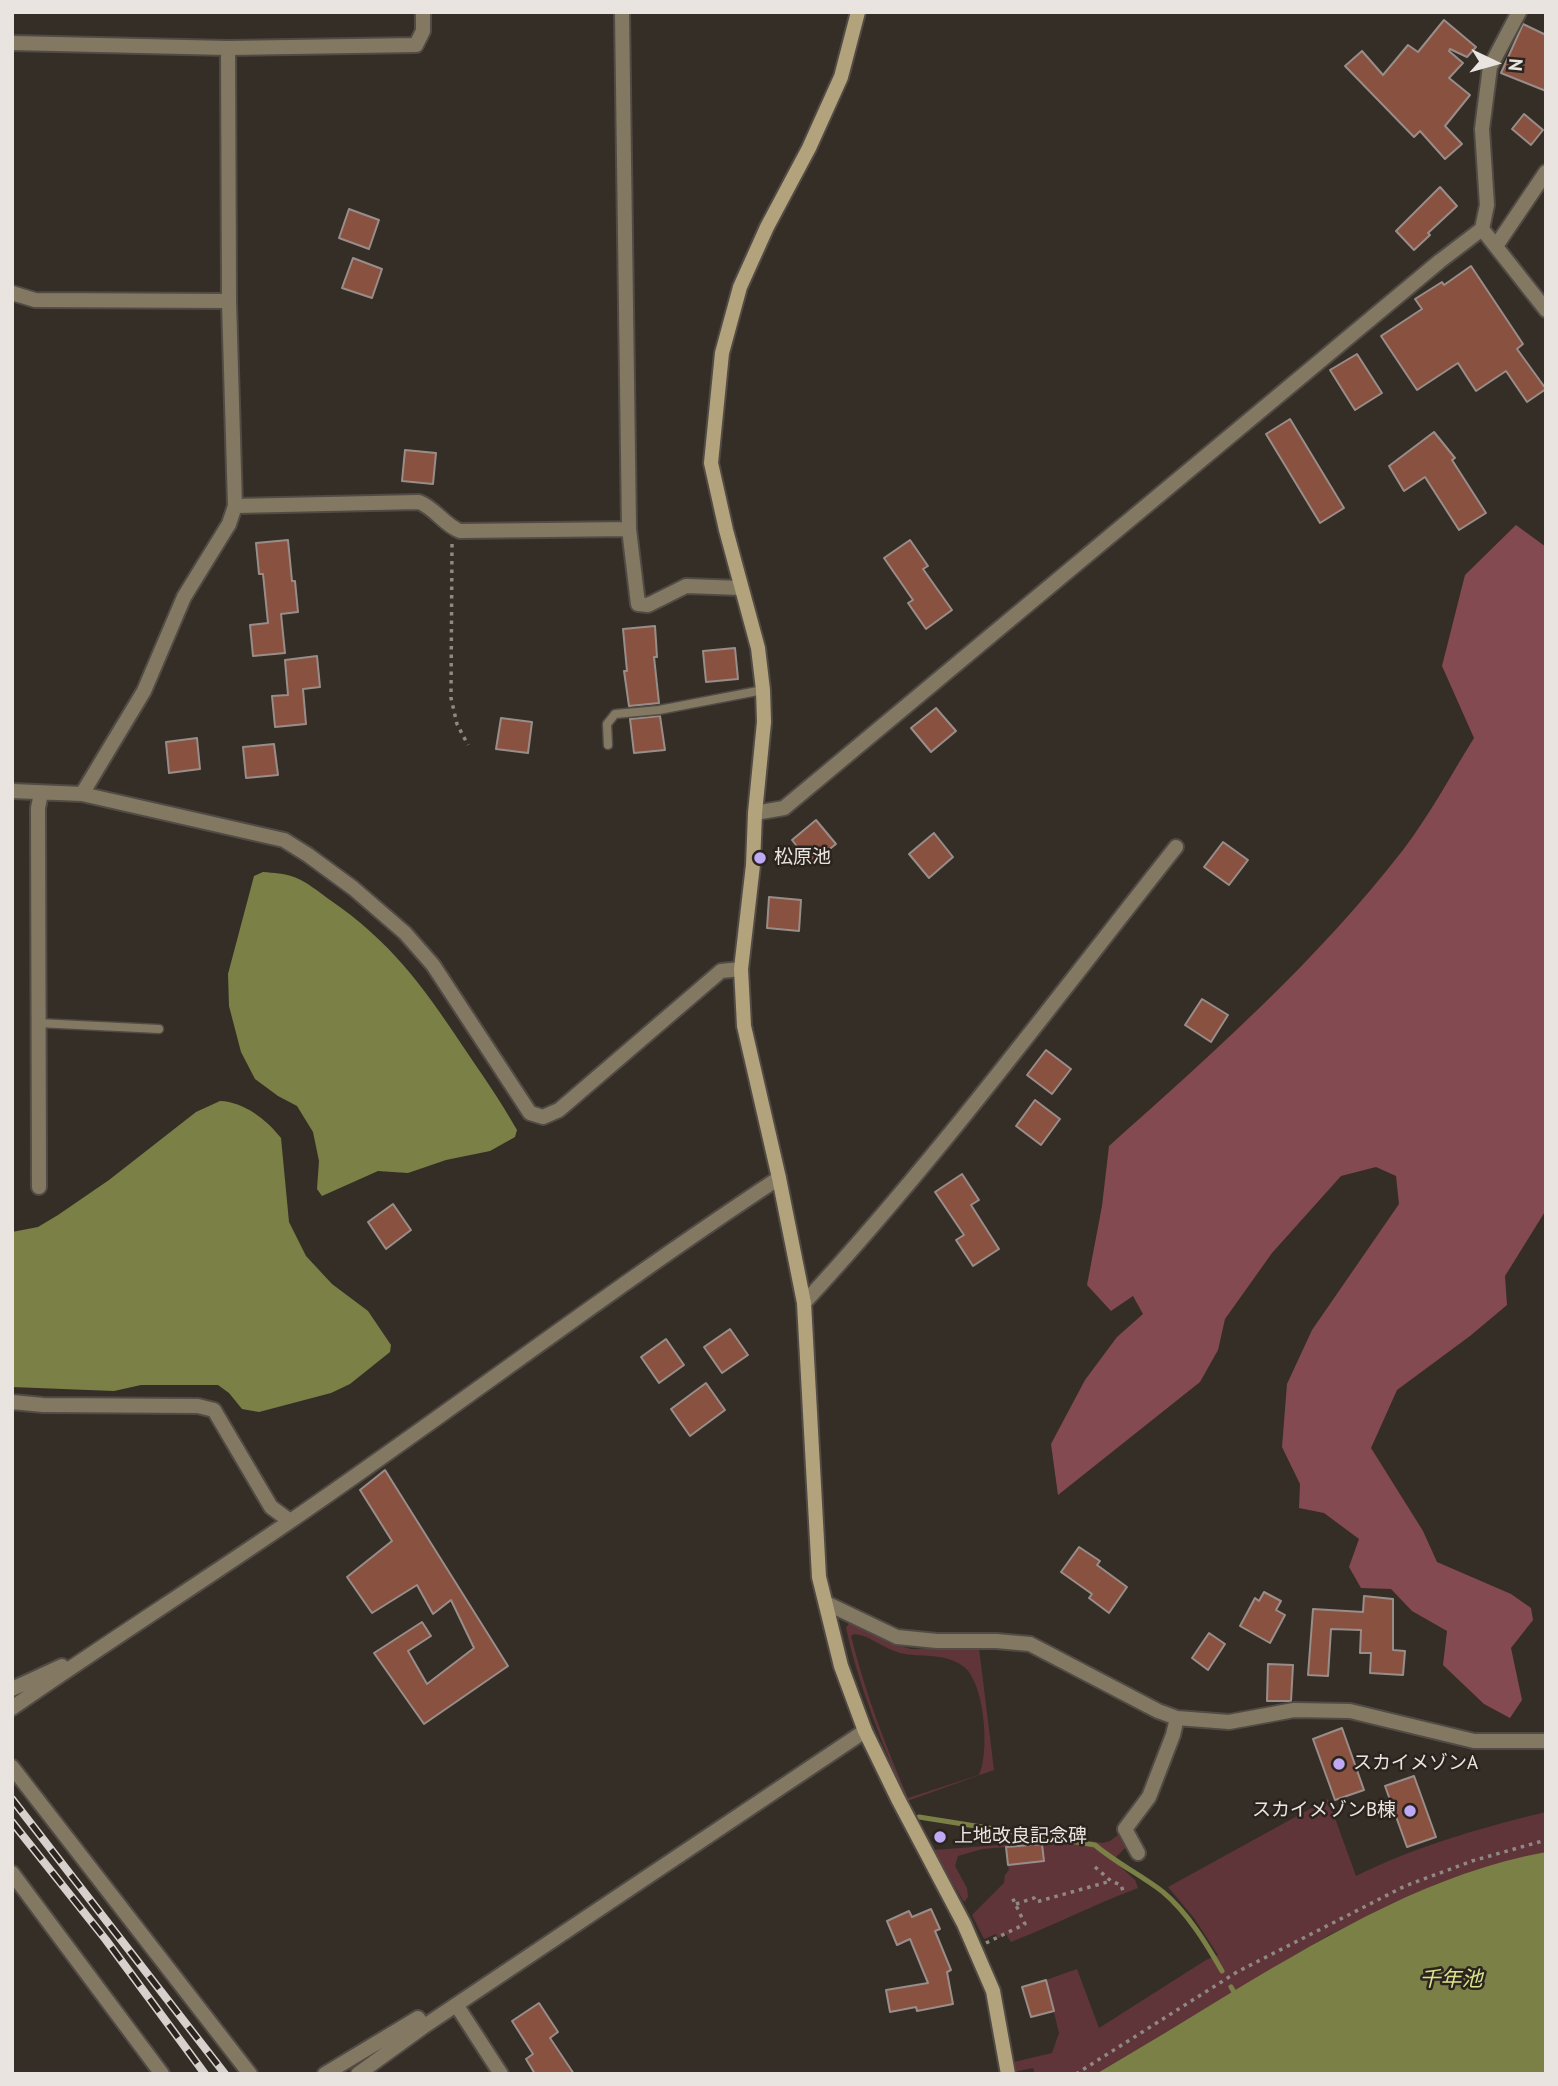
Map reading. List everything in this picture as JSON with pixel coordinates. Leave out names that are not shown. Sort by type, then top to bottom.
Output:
[{"type":"street","points":[[12,43],[228,48],[416,45],[423,31],[423,12]]},
{"type":"street","points":[[622,12],[629,528],[638,604],[648,605],[686,586],[741,588]]},
{"type":"street","points":[[858,12],[841,76],[740,288],[722,353],[711,463],[758,648],[763,690],[764,722],[753,865],[741,969],[744,1026],[804,1303],[819,1577],[841,1666],[865,1731],[975,1949],[993,1991],[1008,2074]]},
{"type":"street","points":[[755,813],[785,808],[1440,261],[1482,229],[1487,205],[1482,129],[1490,68],[1519,12]]},
{"type":"street","points":[[82,794],[144,691],[184,597],[229,524],[235,506],[229,301],[228,48]]},
{"type":"street","points":[[1496,246],[1546,173]]},
{"type":"street","points":[[1482,229],[1546,310]]},
{"type":"street","points":[[12,293],[35,300],[229,301]]},
{"type":"street","points":[[235,506],[419,502],[427,505],[452,528],[460,531],[629,528]]},
{"type":"street","points":[[12,791],[82,794],[284,840],[353,888],[405,933],[433,965],[530,1113],[543,1117],[559,1110],[721,971],[741,969]]},
{"type":"street","points":[[39,1187],[38,808],[41,793]]},
{"type":"street","points":[[804,1303],[862,1240],[1176,847]]},
{"type":"street","points":[[12,1708],[289,1521],[690,1237],[779,1178]]},
{"type":"street","points":[[12,1402],[43,1405],[198,1406],[214,1410],[271,1507],[289,1521]]},
{"type":"street","points":[[826,1603],[897,1637],[937,1642],[996,1641],[1030,1644],[1158,1711],[1177,1718],[1229,1722],[1294,1710],[1350,1711],[1474,1741],[1546,1741]]},
{"type":"street","points":[[12,1689],[95,1650]]},
{"type":"street","points":[[1138,1853],[1125,1829],[1149,1797],[1177,1718]]},
{"type":"street","points":[[358,2074],[423,2027],[865,1731]]},
{"type":"street","points":[[12,1767],[250,2074]]},
{"type":"street","points":[[12,1873],[162,2074]]},
{"type":"street","points":[[457,2006],[501,2074]]},
{"type":"street","points":[[325,2074],[418,2018],[423,2027]]},
{"type":"lane","points":[[608,745],[607,724],[615,714],[659,710],[763,690]]},
{"type":"lane","points":[[38,1023],[159,1029]]},
{"type":"path","points":[[452,528],[451,698],[457,724],[468,745]]},
{"type":"path","points":[[1076,2074],[1237,1972],[1405,1886],[1472,1861],[1546,1840]]},
{"type":"path","points":[[1095,1867],[1111,1881],[1121,1885],[1123,1891]]},
{"type":"path","points":[[1016,1904],[1034,1898],[1036,1902],[1111,1881]]},
{"type":"path","points":[[975,1949],[1025,1924],[1012,1895]]},
{"type":"shaded area","points":[[1516,525],[1546,547],[1546,1210],[1505,1276],[1507,1305],[1397,1390],[1371,1448],[1423,1531],[1437,1562],[1511,1594],[1531,1608],[1533,1620],[1511,1648],[1522,1700],[1510,1718],[1484,1704],[1443,1665],[1447,1631],[1412,1611],[1391,1589],[1361,1588],[1349,1567],[1359,1539],[1324,1513],[1299,1508],[1300,1484],[1282,1447],[1287,1384],[1312,1330],[1399,1204],[1396,1176],[1376,1167],[1341,1176],[1272,1253],[1225,1319],[1218,1350],[1200,1382],[1058,1495],[1051,1444],[1085,1380],[1117,1337],[1143,1314],[1133,1296],[1111,1311],[1087,1285],[1102,1206],[1109,1146],[1225,1041],[1300,968],[1370,891],[1422,823],[1474,738],[1442,666],[1465,575]]},
{"type":"shaded area","points":[[849,1623],[855,1623],[889,1643],[911,1649],[979,1648],[994,1770],[907,1801],[865,1694],[846,1628]],"holes":[[[860,1635],[900,1653],[948,1659],[963,1666],[970,1674],[981,1701],[985,1735],[979,1775],[908,1798],[884,1738],[851,1636]]]},
{"type":"shaded area","points":[[1328,1799],[1356,1876],[1449,1839],[1546,1812],[1546,1852],[1473,1871],[1419,1892],[1329,1935],[1096,2074],[1035,2074],[1033,2068],[1014,2072],[1014,2062],[1052,2053],[1059,2033],[1046,1980],[1077,1969],[1099,2028],[1218,1955],[1194,1918],[1168,1887]]},
{"type":"shaded area","points":[[1015,1831],[1103,1843],[1118,1835],[1125,1848],[1113,1860],[1135,1880],[1138,1888],[1011,1942],[1006,1934],[998,1938],[996,1934],[984,1939],[972,1915],[1004,1883],[1008,1865],[1044,1861],[1042,1844],[982,1849],[958,1856],[955,1866],[967,1888],[968,1897],[964,1902],[933,1850],[1014,1844]]},
{"type":"water","points":[[263,872],[279,873],[308,884],[388,948],[419,984],[483,1076],[517,1130],[515,1137],[490,1151],[446,1160],[408,1173],[378,1171],[322,1196],[317,1189],[319,1161],[313,1132],[297,1106],[255,1079],[241,1052],[229,1006],[228,974],[254,876]]},
{"type":"water","points":[[220,1101],[246,1108],[269,1124],[281,1138],[289,1222],[306,1256],[332,1284],[368,1311],[391,1345],[390,1352],[350,1384],[331,1393],[259,1412],[242,1409],[229,1393],[218,1385],[141,1385],[114,1391],[12,1387],[12,1232],[38,1227],[58,1215],[109,1180],[196,1112]]},
{"type":"water","name":"千年池","points":[[1546,1852],[1546,2074],[1096,2074],[1273,1968],[1386,1907],[1464,1874]]},
{"type":"building","points":[[1444,20],[1476,47],[1467,57],[1450,49],[1449,51],[1463,63],[1449,78],[1470,95],[1445,126],[1462,144],[1445,159],[1420,131],[1414,137],[1345,66],[1362,51],[1383,75],[1408,45],[1418,52]]},
{"type":"building","points":[[1523,24],[1546,35],[1546,91],[1501,73]]},
{"type":"building","points":[[1524,114],[1543,130],[1531,145],[1512,129]]},
{"type":"building","points":[[1440,187],[1457,206],[1414,250],[1396,231]]},
{"type":"building","points":[[349,209],[379,220],[369,249],[339,238]]},
{"type":"building","points":[[353,258],[382,269],[372,298],[342,288]]},
{"type":"building","points":[[1471,266],[1523,344],[1517,349],[1546,389],[1527,402],[1506,371],[1476,391],[1458,363],[1417,390],[1381,336],[1422,309],[1415,299],[1442,282],[1444,285]]},
{"type":"building","points":[[1357,354],[1382,393],[1355,410],[1330,370]]},
{"type":"building","points":[[1290,419],[1344,508],[1320,523],[1266,434]]},
{"type":"building","points":[[1434,432],[1455,458],[1452,460],[1486,513],[1459,530],[1425,477],[1404,491],[1389,466]]},
{"type":"building","points":[[405,450],[436,453],[433,484],[402,481]]},
{"type":"building","points":[[288,540],[298,612],[281,614],[285,653],[253,656],[250,625],[268,623],[263,574],[259,574],[256,543]]},
{"type":"building","points":[[910,540],[928,566],[923,569],[952,610],[926,629],[908,603],[913,600],[884,558]]},
{"type":"building","points":[[655,626],[657,657],[654,657],[659,703],[629,706],[624,671],[627,671],[623,629]]},
{"type":"building","points":[[735,648],[738,679],[706,682],[703,651]]},
{"type":"building","points":[[317,656],[320,687],[303,689],[306,724],[275,727],[272,696],[288,695],[285,660]]},
{"type":"building","points":[[936,708],[956,731],[931,752],[911,728]]},
{"type":"building","points":[[660,716],[665,750],[634,753],[630,719]]},
{"type":"building","points":[[501,718],[532,722],[528,753],[496,749]]},
{"type":"building","points":[[197,738],[200,769],[169,773],[166,742]]},
{"type":"building","points":[[274,744],[278,775],[246,778],[243,747]]},
{"type":"building","points":[[816,820],[836,844],[811,864],[792,840]]},
{"type":"building","points":[[934,833],[953,857],[929,878],[909,854]]},
{"type":"building","points":[[1223,842],[1248,860],[1229,885],[1204,867]]},
{"type":"building","points":[[769,897],[801,900],[799,931],[767,928]]},
{"type":"building","points":[[1202,999],[1228,1015],[1211,1042],[1185,1025]]},
{"type":"building","points":[[1046,1050],[1071,1069],[1052,1094],[1027,1075]]},
{"type":"building","points":[[1035,1100],[1060,1119],[1041,1145],[1016,1126]]},
{"type":"building","points":[[962,1174],[979,1200],[971,1205],[999,1249],[973,1266],[956,1240],[964,1235],[935,1192]]},
{"type":"building","points":[[393,1204],[411,1230],[386,1249],[368,1222]]},
{"type":"building","points":[[730,1329],[748,1355],[722,1373],[704,1347]]},
{"type":"building","points":[[666,1339],[684,1365],[659,1383],[641,1357]]},
{"type":"building","points":[[706,1383],[725,1410],[690,1436],[671,1409]]},
{"type":"building","points":[[385,1470],[508,1666],[424,1724],[374,1653],[422,1622],[431,1636],[408,1651],[427,1684],[474,1648],[451,1600],[433,1614],[417,1585],[372,1613],[347,1577],[392,1541],[360,1490]]},
{"type":"building","points":[[1079,1547],[1100,1561],[1097,1565],[1127,1587],[1109,1613],[1089,1598],[1092,1594],[1061,1572]]},
{"type":"building","points":[[1264,1592],[1281,1601],[1276,1610],[1285,1615],[1270,1643],[1240,1626],[1255,1598],[1259,1601]]},
{"type":"building","points":[[1364,1596],[1393,1599],[1393,1650],[1405,1651],[1403,1675],[1370,1673],[1371,1653],[1360,1653],[1361,1630],[1331,1629],[1328,1676],[1308,1675],[1313,1609],[1363,1612]]},
{"type":"building","points":[[1209,1633],[1225,1644],[1208,1670],[1192,1658]]},
{"type":"building","points":[[1268,1664],[1293,1665],[1291,1701],[1267,1701]]},
{"type":"building","name":"スカイメゾンA","points":[[1342,1728],[1364,1790],[1335,1800],[1313,1739]]},
{"type":"building","name":"スカイメゾンB棟","points":[[1414,1776],[1436,1837],[1407,1847],[1385,1786]]},
{"type":"building","points":[[1042,1844],[1044,1861],[1008,1865],[1006,1847]]},
{"type":"building","points":[[931,1909],[940,1929],[935,1931],[951,1970],[947,1972],[953,2004],[917,2011],[916,2007],[890,2012],[886,1990],[928,1983],[910,1939],[897,1945],[887,1921],[909,1911],[912,1917]]},
{"type":"building","points":[[1046,1980],[1054,2011],[1031,2017],[1022,1987]]},
{"type":"building","points":[[539,2003],[558,2032],[550,2038],[574,2074],[535,2074],[526,2059],[533,2054],[512,2021]]},
{"type":"waterway","points":[[919,1817],[1095,1845],[1172,1900],[1196,1928],[1222,1971]]},
{"type":"waterway","points":[[1231,1987],[1234,1992]]},
{"type":"railway","points":[[12,1799],[225,2074]]},
{"type":"railway","points":[[12,1822],[106,1940],[205,2074]]},
{"type":"place","name":"松原池","points":[[760,858]]},
{"type":"place","name":"スカイメゾンA","points":[[1339,1764]]},
{"type":"place","name":"スカイメゾンB棟","points":[[1410,1811]]},
{"type":"place","name":"上地改良記念碑","points":[[940,1837]]}]
